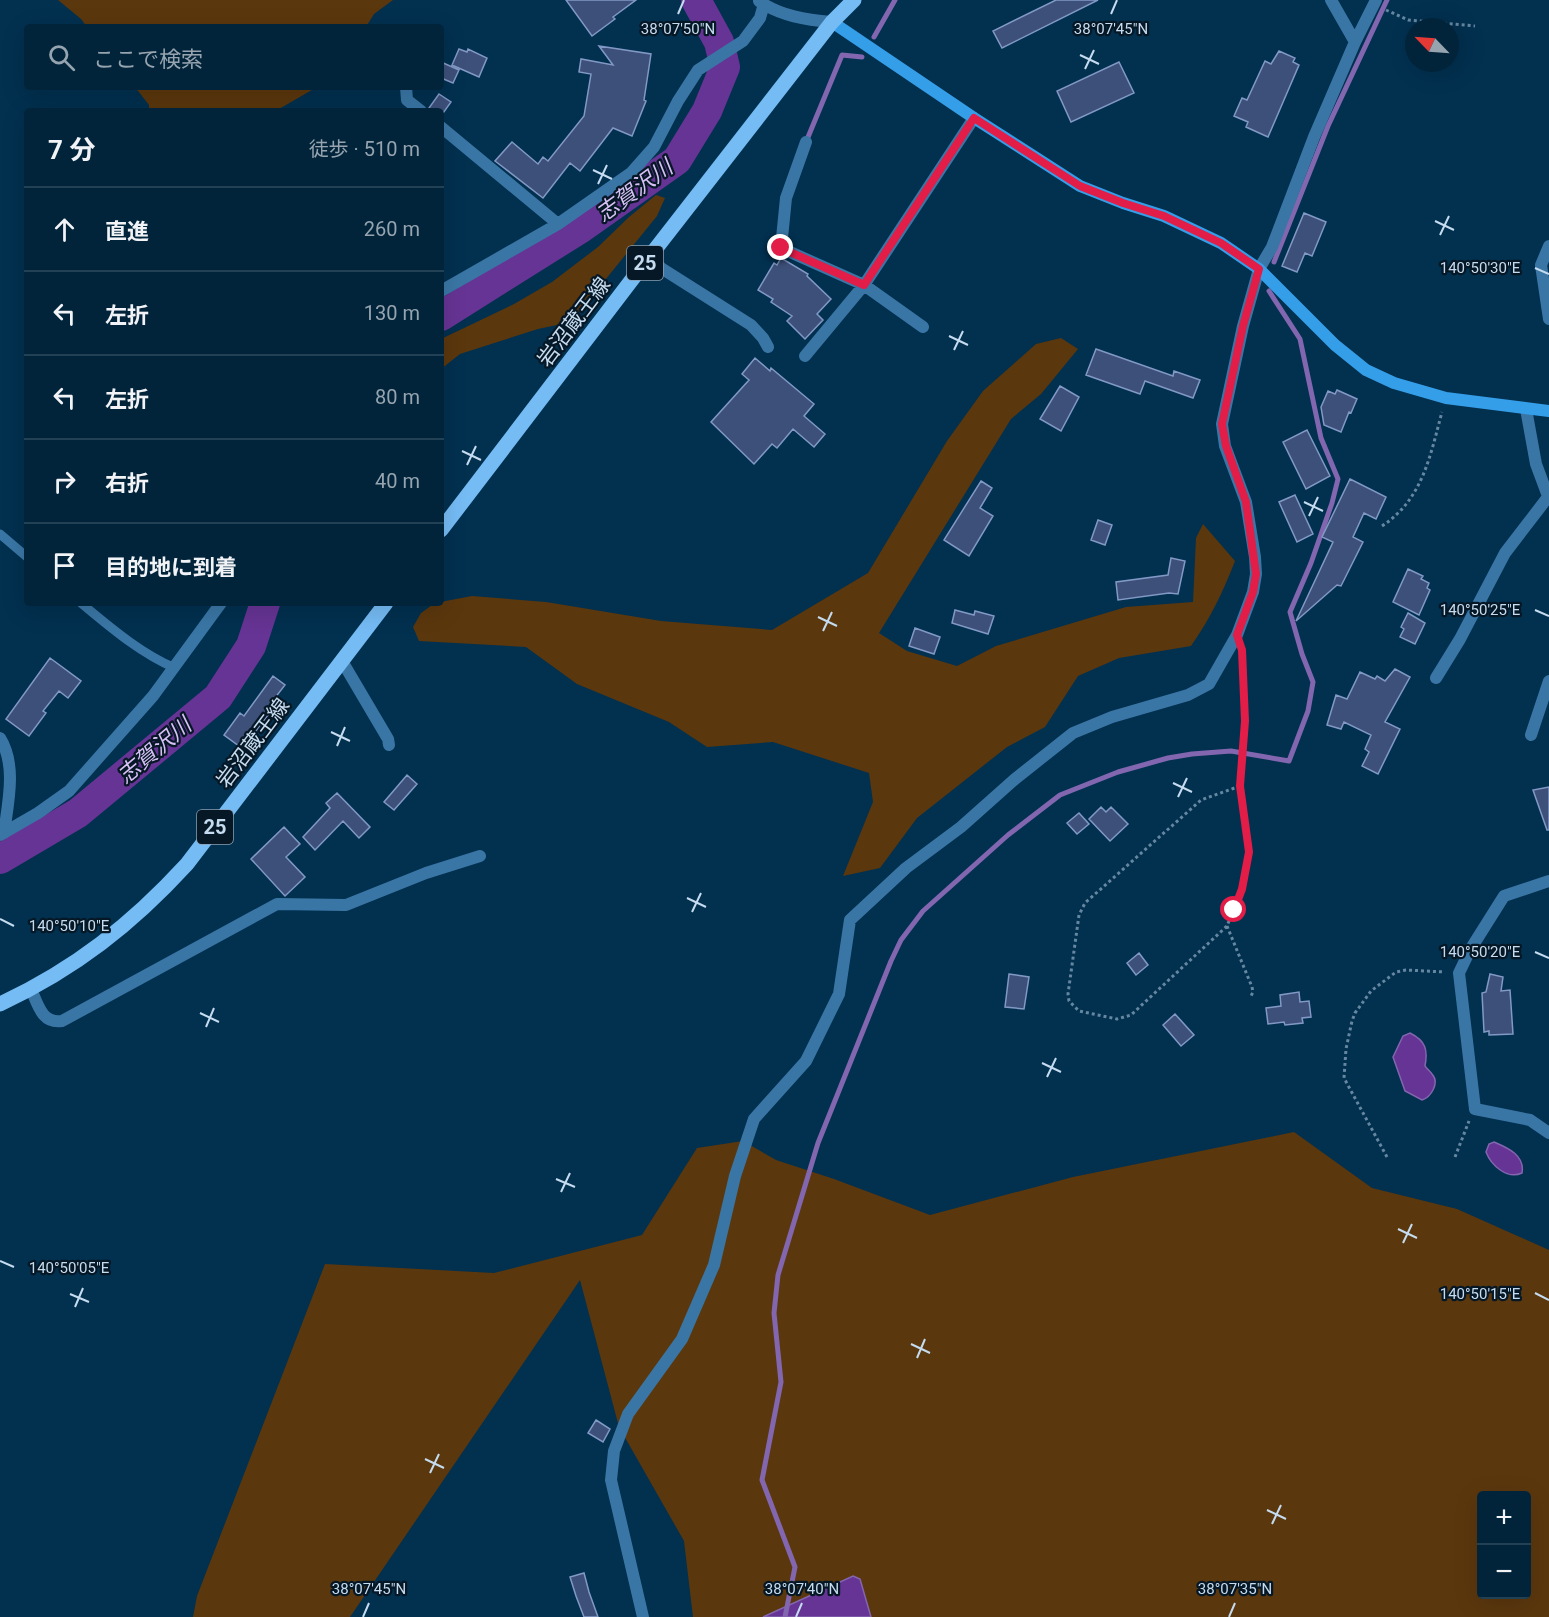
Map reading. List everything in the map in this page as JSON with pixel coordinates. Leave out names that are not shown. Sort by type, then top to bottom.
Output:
[{"type":"main road","name":"岩沼蔵王線","points":[[444,527],[832,22],[854,0]]},
{"type":"main road","name":"岩沼蔵王線","points":[[0,1004],[31,989],[100,945],[160,893],[187,864],[384,606]]},
{"type":"street","points":[[1331,0],[1355,42]]},
{"type":"street","points":[[444,289],[558,224],[622,180],[642,162],[654,147],[678,101],[698,70],[731,50],[752,30],[760,18],[761,2],[797,17],[832,22],[1080,186],[1164,216],[1221,243],[1259,269],[1335,345],[1366,370],[1394,383],[1446,398],[1526,410],[1549,411]]},
{"type":"street","points":[[643,1617],[611,1480],[614,1451],[628,1414],[682,1339],[714,1265],[735,1176],[754,1119],[806,1061],[839,994],[850,920],[906,868],[961,827],[1015,778],[1073,733],[1112,717],[1188,695],[1209,684],[1237,635],[1253,592],[1256,574],[1255,556],[1246,502],[1226,446],[1222,424],[1243,326],[1259,269],[1272,247],[1314,137],[1375,2]]},
{"type":"street","points":[[406,90],[407,99],[418,108]]},
{"type":"street","points":[[805,356],[864,285],[974,118]]},
{"type":"street","points":[[444,129],[558,224]]},
{"type":"street","points":[[806,142],[786,198],[781,248],[864,285],[923,327]]},
{"type":"street","points":[[1549,246],[1541,265],[1549,319]]},
{"type":"street","points":[[650,256],[661,268],[751,325],[768,347]]},
{"type":"street","points":[[1436,678],[1460,639],[1505,553],[1548,498],[1536,464],[1526,410]]},
{"type":"street","points":[[2,834],[69,791],[153,696],[219,606]]},
{"type":"street","points":[[342,661],[388,738],[389,745]]},
{"type":"street","points":[[1531,735],[1549,681]]},
{"type":"street","points":[[0,738],[10,771],[10,792],[2,834]]},
{"type":"street","points":[[31,989],[41,1013],[51,1021],[62,1022],[277,903],[346,905],[426,873],[480,856]]},
{"type":"street","points":[[1549,881],[1504,896],[1470,950],[1459,973],[1475,1109],[1530,1120],[1549,1133]]},
{"type":"lane","points":[[0,534],[24,554]]},
{"type":"lane","points":[[85,606],[134,645],[159,662],[175,668]]},
{"type":"path","points":[[1375,2],[1408,20],[1475,26]]},
{"type":"path","points":[[1382,525],[1402,509],[1418,488],[1426,471],[1446,398]]},
{"type":"path","points":[[1237,635],[1242,650],[1245,721],[1240,786],[1249,852],[1242,889],[1227,926],[1131,1015],[1117,1019],[1079,1011],[1069,1001],[1079,915],[1085,903],[1201,800],[1240,786]]},
{"type":"path","points":[[1227,926],[1252,987],[1253,992],[1250,998]]},
{"type":"path","points":[[1386,1157],[1344,1078],[1346,1049],[1355,1012],[1371,992],[1396,972],[1406,970],[1459,973]]},
{"type":"path","points":[[1455,1157],[1475,1109]]},
{"type":"shaded area","points":[[58,0],[393,0],[374,14],[368,24],[85,24]]},
{"type":"shaded area","points":[[137,90],[312,90],[281,108],[149,108]]},
{"type":"shaded area","points":[[656,195],[665,198],[657,216],[571,322],[538,329],[460,354],[444,367],[444,338],[514,304],[552,282],[598,247]]},
{"type":"shaded area","points":[[1061,338],[1078,349],[1041,394],[1011,419],[879,633],[907,651],[957,666],[996,646],[1126,607],[1193,602],[1196,538],[1203,524],[1235,561],[1216,605],[1191,646],[1119,658],[1078,676],[1045,727],[1007,747],[917,818],[880,868],[843,876],[873,802],[869,773],[773,742],[707,747],[669,722],[577,684],[526,647],[419,641],[413,627],[421,613],[431,606],[444,606],[444,601],[472,596],[546,602],[661,621],[772,630],[868,573],[947,441],[983,391],[1036,344]]},
{"type":"shaded area","points":[[1410,1033],[1420,1039],[1425,1046],[1425,1066],[1435,1081],[1431,1093],[1422,1100],[1405,1091],[1393,1057],[1403,1036]]},
{"type":"shaded area","points":[[1294,1132],[1372,1188],[1457,1209],[1549,1250],[1549,1617],[693,1617],[684,1541],[619,1427],[580,1280],[350,1617],[193,1617],[197,1596],[325,1264],[494,1273],[642,1235],[697,1148],[743,1141],[776,1160],[930,1215],[1073,1177]]},
{"type":"shaded area","points":[[1494,1142],[1518,1157],[1521,1161],[1522,1173],[1516,1175],[1505,1173],[1492,1162],[1486,1152],[1489,1144]]},
{"type":"shaded area","points":[[853,1576],[860,1579],[871,1617],[763,1617]]},
{"type":"building","points":[[566,0],[636,0],[592,36]]},
{"type":"building","points":[[1056,0],[1098,0],[1002,48],[993,31]]},
{"type":"building","points":[[599,46],[651,54],[644,100],[646,101],[632,136],[613,128],[580,171],[570,163],[543,198],[495,161],[512,142],[538,164],[543,157],[548,161],[584,116],[591,74],[579,72],[581,59],[613,65]]},
{"type":"building","points":[[459,49],[467,52],[468,49],[487,58],[479,77],[452,65]]},
{"type":"building","points":[[1279,51],[1295,58],[1293,62],[1299,65],[1268,137],[1246,127],[1248,122],[1234,116],[1242,98],[1247,100],[1265,61],[1271,64]]},
{"type":"building","points":[[1119,62],[1134,93],[1071,122],[1057,91]]},
{"type":"building","points":[[444,63],[459,70],[453,83],[444,79]]},
{"type":"building","points":[[439,94],[451,102],[444,112],[444,108],[429,108]]},
{"type":"building","points":[[1304,213],[1326,222],[1312,256],[1305,253],[1297,272],[1282,266]]},
{"type":"building","points":[[781,258],[808,274],[807,276],[831,299],[817,314],[823,320],[805,339],[787,321],[792,316],[771,302],[773,299],[758,290],[774,263],[777,265]]},
{"type":"building","points":[[1096,349],[1173,376],[1174,371],[1200,380],[1193,398],[1145,381],[1140,394],[1086,375]]},
{"type":"building","points":[[755,358],[770,371],[771,368],[814,404],[804,416],[825,434],[814,447],[793,429],[777,448],[772,444],[754,464],[711,422],[749,380],[742,374]]},
{"type":"building","points":[[1060,386],[1079,397],[1061,431],[1040,419]]},
{"type":"building","points":[[1337,390],[1357,399],[1341,432],[1324,425],[1321,407],[1328,391],[1335,394]]},
{"type":"building","points":[[1307,430],[1330,476],[1306,489],[1283,442]]},
{"type":"building","points":[[1350,479],[1386,497],[1376,519],[1364,513],[1353,537],[1363,542],[1341,586],[1337,585],[1296,621],[1333,542],[1322,537]]},
{"type":"building","points":[[981,481],[992,488],[980,508],[993,516],[969,556],[944,540]]},
{"type":"building","points":[[1295,495],[1313,534],[1297,542],[1279,502]]},
{"type":"building","points":[[1098,520],[1112,525],[1105,545],[1091,540]]},
{"type":"building","points":[[1171,558],[1185,561],[1178,594],[1169,593],[1118,600],[1116,582],[1168,575]]},
{"type":"building","points":[[1408,569],[1423,576],[1421,579],[1429,583],[1427,588],[1430,590],[1419,615],[1393,602]]},
{"type":"building","points":[[955,610],[974,615],[975,611],[994,616],[988,634],[952,623]]},
{"type":"building","points":[[1408,613],[1425,623],[1415,644],[1400,637],[1404,629],[1401,627]]},
{"type":"building","points":[[915,628],[940,637],[934,654],[909,646]]},
{"type":"building","points":[[50,658],[81,681],[68,698],[59,691],[43,711],[46,713],[29,736],[6,719]]},
{"type":"building","points":[[1395,669],[1410,677],[1385,722],[1400,729],[1378,774],[1362,766],[1369,752],[1365,749],[1371,735],[1344,722],[1341,729],[1327,725],[1336,695],[1347,699],[1360,672],[1375,679],[1377,676],[1385,681]]},
{"type":"building","points":[[273,676],[285,685],[271,703],[275,706],[246,744],[243,741],[239,746],[224,735],[240,713],[244,716]]},
{"type":"building","points":[[407,775],[417,784],[394,810],[384,802]]},
{"type":"building","points":[[1549,787],[1549,830],[1547,830],[1533,790]]},
{"type":"building","points":[[337,793],[370,827],[359,838],[343,821],[315,850],[303,837],[330,808],[326,803]]},
{"type":"building","points":[[1101,807],[1106,812],[1111,807],[1128,824],[1110,841],[1089,819]]},
{"type":"building","points":[[1079,813],[1089,824],[1077,834],[1067,823]]},
{"type":"building","points":[[284,827],[300,844],[286,857],[305,877],[285,896],[251,859]]},
{"type":"building","points":[[1139,953],[1148,965],[1136,975],[1127,963]]},
{"type":"building","points":[[1009,974],[1029,977],[1024,1009],[1005,1007]]},
{"type":"building","points":[[1490,974],[1503,977],[1501,991],[1510,990],[1513,1034],[1489,1035],[1489,1031],[1484,1032],[1482,993],[1486,992]]},
{"type":"building","points":[[1299,992],[1300,1002],[1309,1001],[1311,1017],[1302,1018],[1303,1023],[1268,1024],[1266,1008],[1281,1006],[1280,995]]},
{"type":"building","points":[[1175,1014],[1194,1035],[1181,1046],[1163,1025]]},
{"type":"building","points":[[596,1420],[610,1429],[603,1442],[588,1433]]},
{"type":"building","points":[[584,1573],[598,1617],[584,1617],[576,1596],[570,1577]]},
{"type":"waterway","name":"志賀沢川","points":[[444,314],[581,228],[677,160],[707,111],[725,67],[719,42],[696,0]]},
{"type":"waterway","points":[[874,37],[895,0]]},
{"type":"waterway","points":[[1274,262],[1328,126],[1387,0]]},
{"type":"waterway","points":[[806,142],[842,55],[862,57]]},
{"type":"waterway","points":[[785,1617],[795,1567],[762,1480],[781,1382],[774,1313],[778,1275],[818,1143],[901,940],[923,911],[1008,835],[1060,795],[1118,772],[1192,754],[1231,751],[1289,761],[1308,711],[1313,682],[1290,612],[1311,563],[1338,479],[1321,438],[1300,339],[1269,291]]},
{"type":"waterway","name":"志賀沢川","points":[[0,859],[78,813],[218,697],[251,646],[264,606]]},
{"type":"route","points":[[781,248],[864,285],[974,118],[1080,186],[1164,216],[1221,243],[1259,269],[1243,326],[1222,424],[1226,446],[1246,502],[1256,574],[1253,592],[1237,635],[1242,650],[1245,721],[1240,786],[1249,852],[1242,889],[1234,910]]}]
